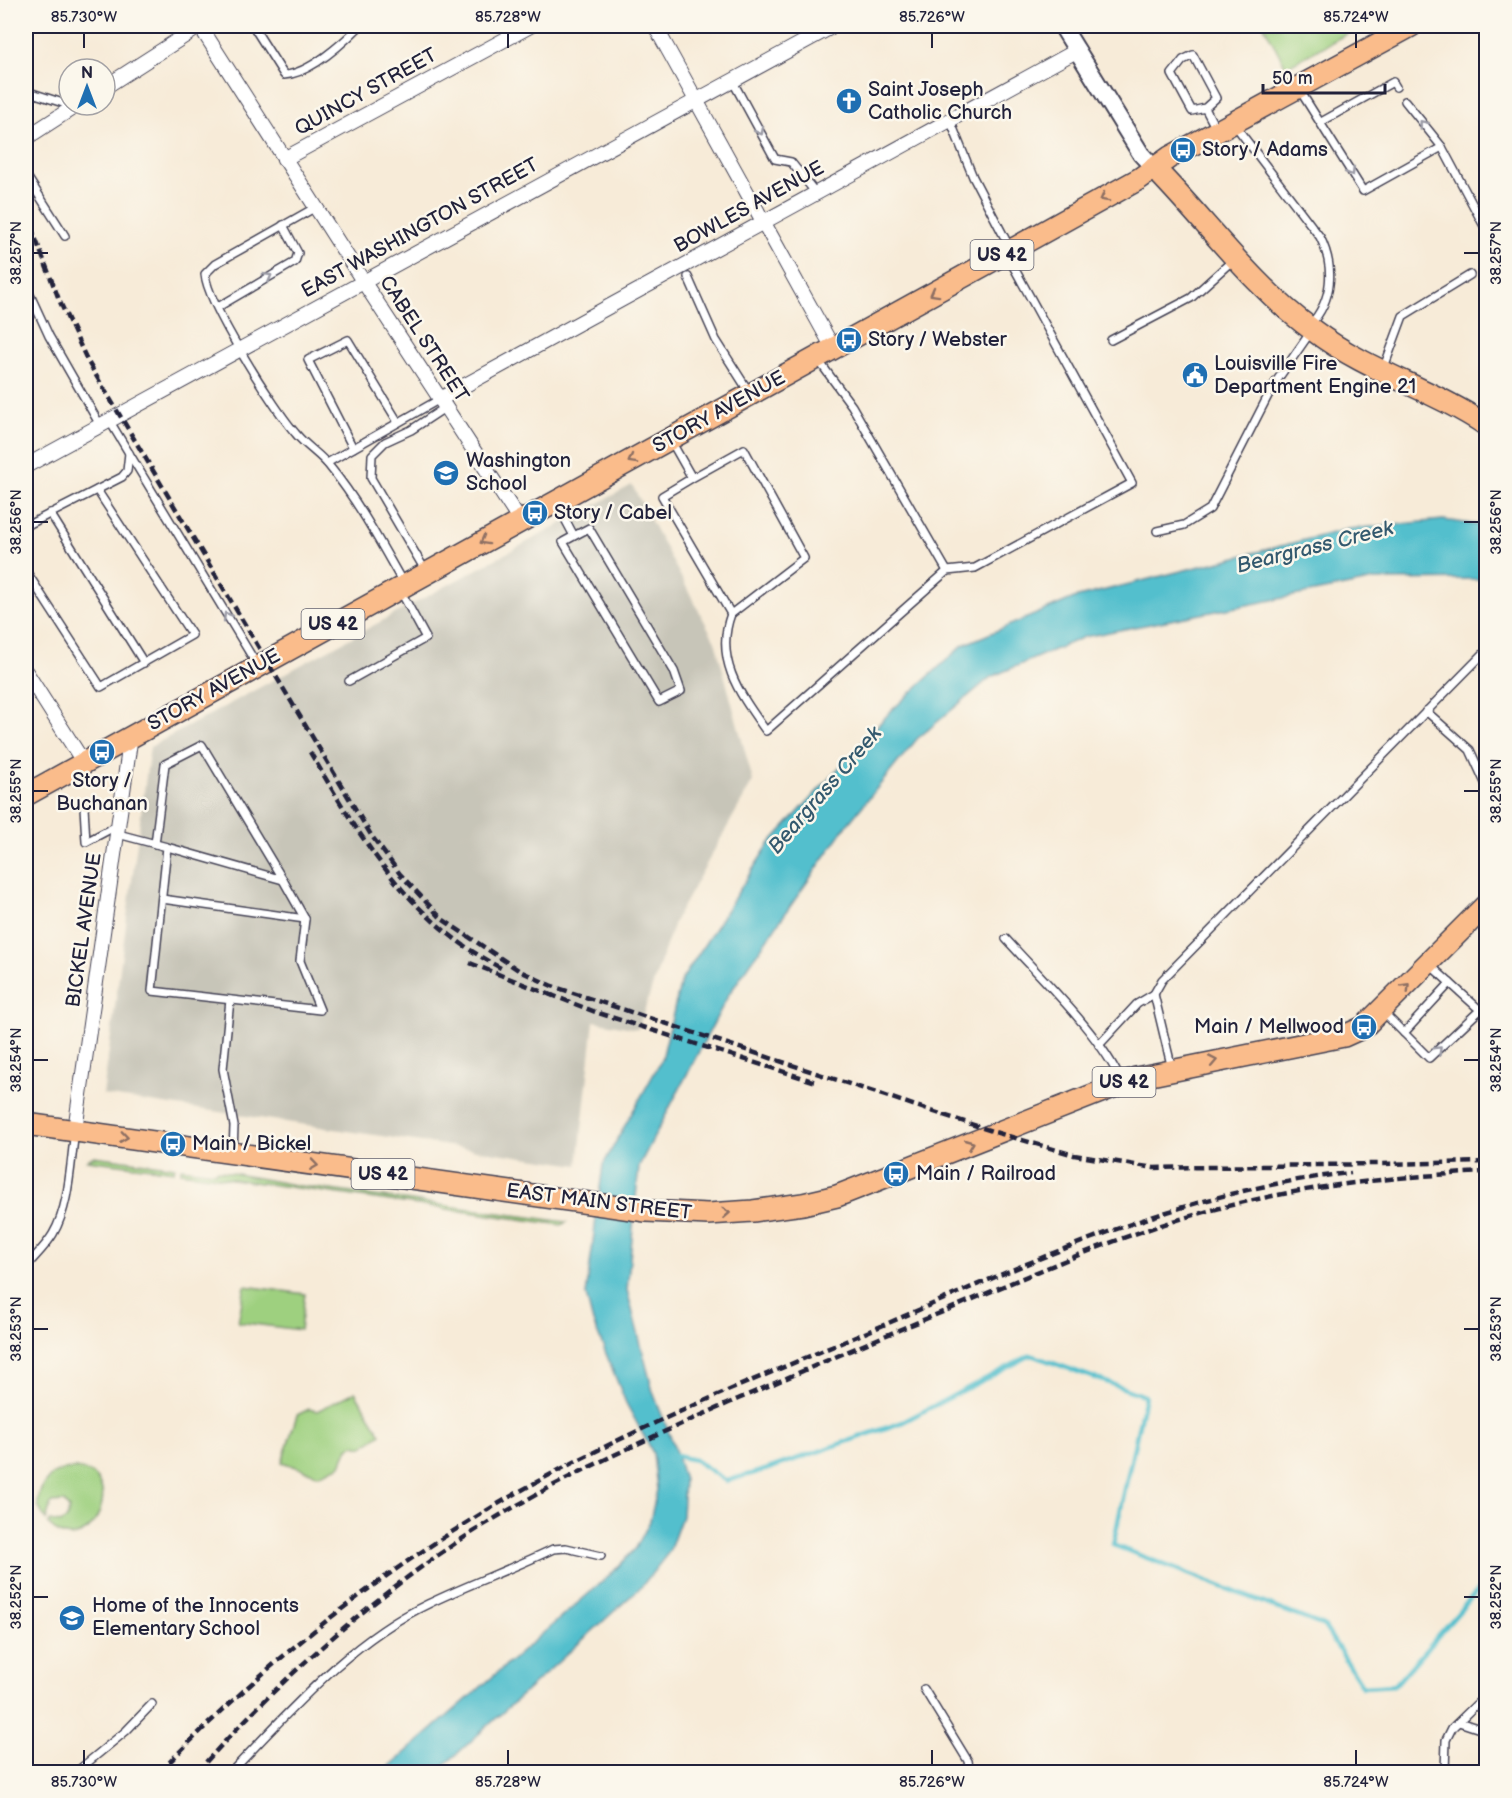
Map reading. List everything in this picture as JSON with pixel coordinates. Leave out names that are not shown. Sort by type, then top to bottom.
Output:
[{"type":"main road","name":"STORY AVENUE","points":[[26,795],[1008,252],[1225,127],[1410,26]]},
{"type":"main road","points":[[1154,168],[1271,294],[1310,328],[1382,372],[1450,403],[1486,425]]},
{"type":"main road","name":"US 42","points":[[1382,1011],[1486,905]]},
{"type":"main road","name":"EAST MAIN STREET","points":[[26,1124],[646,1211],[708,1214],[753,1211],[803,1204],[837,1196],[1122,1083],[1172,1069],[1344,1035],[1364,1027],[1382,1011]]},
{"type":"street","name":"CABEL STREET","points":[[200,26],[520,521]]},
{"type":"street","points":[[117,79],[200,26]]},
{"type":"street","name":"QUINCY STREET","points":[[284,159],[530,26]]},
{"type":"street","points":[[655,26],[763,222],[825,353]]},
{"type":"street","name":"EAST WASHINGTON STREET","points":[[26,466],[833,26]]},
{"type":"street","points":[[1062,26],[1142,154],[1154,168]]},
{"type":"street","name":"BOWLES AVENUE","points":[[443,403],[814,192],[1078,50]]},
{"type":"street","points":[[26,138],[57,116]]},
{"type":"street","points":[[26,672],[84,763]]},
{"type":"street","name":"BICKEL AVENUE","points":[[75,1130],[131,735]]},
{"type":"lane","points":[[253,26],[284,75],[297,75],[346,40],[360,26]]},
{"type":"lane","points":[[1193,55],[1216,98],[1205,108],[1192,111],[1172,74],[1183,60],[1193,55]]},
{"type":"lane","points":[[732,80],[775,159],[791,162],[814,192]]},
{"type":"lane","points":[[1321,122],[1393,82],[1396,87]]},
{"type":"lane","points":[[1298,87],[1363,191],[1442,147]]},
{"type":"lane","points":[[26,91],[57,100]]},
{"type":"lane","points":[[1405,101],[1442,147],[1484,226]]},
{"type":"lane","points":[[1157,531],[1184,525],[1210,509],[1273,386],[1319,316],[1327,295],[1330,257],[1320,237],[1225,127],[1205,108]]},
{"type":"lane","points":[[731,614],[662,496],[744,449],[804,558],[731,614],[724,632],[728,667],[736,689],[766,731],[948,571],[975,568],[1132,483],[1008,252],[973,177],[950,119]]},
{"type":"lane","points":[[26,175],[65,236]]},
{"type":"lane","points":[[316,207],[214,264],[205,274],[206,286],[240,350],[297,435],[327,463],[401,586],[426,638],[349,681]]},
{"type":"lane","points":[[218,307],[295,262],[298,253],[283,225]]},
{"type":"lane","points":[[1111,340],[1191,298],[1236,257]]},
{"type":"lane","points":[[1382,372],[1403,316],[1470,275]]},
{"type":"lane","points":[[688,277],[716,340],[750,394]]},
{"type":"lane","points":[[26,285],[49,336],[105,423],[129,453],[257,666]]},
{"type":"lane","points":[[353,448],[308,360],[348,340],[398,422]]},
{"type":"lane","points":[[825,353],[852,406],[948,571]]},
{"type":"lane","points":[[327,463],[398,422],[443,403]]},
{"type":"lane","points":[[426,573],[371,478],[372,455],[385,442],[411,430],[443,403]]},
{"type":"lane","points":[[670,439],[692,478]]},
{"type":"lane","points":[[26,526],[122,477],[127,471],[129,453]]},
{"type":"lane","points":[[26,571],[101,687],[192,635],[97,490]]},
{"type":"lane","points":[[556,501],[574,536]]},
{"type":"lane","points":[[50,513],[144,663]]},
{"type":"lane","points":[[589,528],[674,671],[681,691],[658,702],[563,542],[574,536],[589,528]]},
{"type":"lane","points":[[1099,1046],[1137,1004],[1154,994],[1162,980],[1486,651]]},
{"type":"lane","points":[[1426,711],[1470,750],[1486,785]]},
{"type":"lane","points":[[155,844],[165,764],[202,745],[305,919],[300,961],[320,1010],[152,991],[167,847]]},
{"type":"lane","points":[[84,807],[86,842],[118,829],[155,844],[283,880]]},
{"type":"lane","points":[[162,899],[305,919]]},
{"type":"lane","points":[[1006,939],[1099,1046],[1113,1064],[1122,1083]]},
{"type":"lane","points":[[1382,1011],[1429,1058],[1480,1010],[1429,964]]},
{"type":"lane","points":[[1404,1033],[1450,983]]},
{"type":"lane","points":[[1154,994],[1172,1069]]},
{"type":"lane","points":[[230,1000],[223,1069],[234,1126],[233,1153]]},
{"type":"lane","points":[[26,1267],[53,1233],[59,1219],[65,1199],[75,1130]]},
{"type":"lane","points":[[231,1773],[297,1703],[368,1640],[427,1604],[553,1549],[566,1548],[602,1556]]},
{"type":"lane","points":[[924,1689],[968,1761],[970,1773]]},
{"type":"lane","points":[[1445,1773],[1446,1740],[1459,1722],[1486,1695]]},
{"type":"lane","points":[[76,1773],[126,1731],[152,1704]]},
{"type":"lane","points":[[1459,1722],[1486,1731]]},
{"type":"shaded area","points":[[632,485],[715,641],[753,781],[674,922],[638,1029],[594,1021],[578,1165],[103,1095],[150,747]]},
{"type":"green space","points":[[1264,26],[1361,26],[1286,67]]},
{"type":"green space","points":[[94,1156],[175,1167],[174,1171],[87,1160]]},
{"type":"green space","points":[[181,1168],[215,1172],[217,1170],[294,1185],[566,1222],[562,1225],[181,1172]]},
{"type":"green space","points":[[245,1286],[305,1294],[300,1330],[238,1322]]},
{"type":"green space","points":[[355,1392],[381,1434],[362,1447],[354,1445],[348,1448],[341,1465],[319,1475],[282,1462],[297,1415],[309,1409],[317,1411]]},
{"type":"green space","points":[[65,1469],[86,1471],[98,1481],[102,1496],[100,1512],[91,1525],[79,1534],[64,1535],[48,1524],[50,1521],[60,1523],[67,1519],[69,1509],[64,1502],[51,1503],[46,1520],[38,1506],[38,1499],[45,1482],[54,1474]]},
{"type":"water","name":"Beargrass Creek","points":[[1443,520],[1486,526],[1486,579],[1375,580],[1084,637],[991,677],[917,739],[847,825],[729,994],[639,1166],[627,1290],[653,1392],[674,1446],[684,1480],[682,1516],[669,1552],[642,1586],[437,1772],[383,1772],[610,1575],[636,1548],[650,1521],[657,1490],[653,1453],[626,1403],[592,1319],[586,1295],[603,1165],[662,1059],[681,981],[769,844],[891,711],[963,645],[1074,598],[1348,529]]},
{"type":"waterway","points":[[672,1455],[695,1460],[726,1481],[765,1470],[903,1422],[1031,1355],[1145,1396],[1113,1545],[1324,1626],[1363,1687],[1395,1685],[1486,1581]]},
{"type":"railway","points":[[26,214],[60,302],[88,362],[371,835],[400,874],[442,919],[520,971],[552,986],[998,1133],[1074,1155],[1154,1168],[1486,1162]]},
{"type":"railway","points":[[310,752],[368,846],[390,875],[439,926],[468,948],[501,968]]},
{"type":"railway","points":[[470,963],[556,997]]},
{"type":"railway","points":[[549,994],[598,1013],[816,1082]]},
{"type":"railway","points":[[197,1772],[292,1674],[396,1586],[503,1513],[569,1477],[636,1445],[885,1336],[1079,1255],[1149,1229],[1221,1208],[1296,1192],[1372,1181],[1486,1172]]},
{"type":"railway","points":[[160,1772],[250,1685],[347,1605],[450,1533],[559,1470],[728,1391],[1064,1249],[1176,1209],[1234,1193],[1292,1181],[1351,1173]]},
{"type":"place","name":"Saint Joseph Catholic Church","points":[[849,101]]},
{"type":"place","name":"Story / Adams","points":[[1183,150]]},
{"type":"place","name":"Story / Webster","points":[[849,340]]},
{"type":"place","name":"Louisville Fire Department Engine 21","points":[[1195,375]]},
{"type":"place","name":"Washington School","points":[[446,473]]},
{"type":"place","name":"Story / Cabel","points":[[535,513]]},
{"type":"place","name":"Story / Buchanan","points":[[102,752]]},
{"type":"place","name":"Main / Mellwood","points":[[1364,1027]]},
{"type":"place","name":"Main / Bickel","points":[[173,1144]]},
{"type":"place","name":"Main / Railroad","points":[[896,1174]]},
{"type":"place","name":"Home of the Innocents Elementary School","points":[[72,1618]]}]
